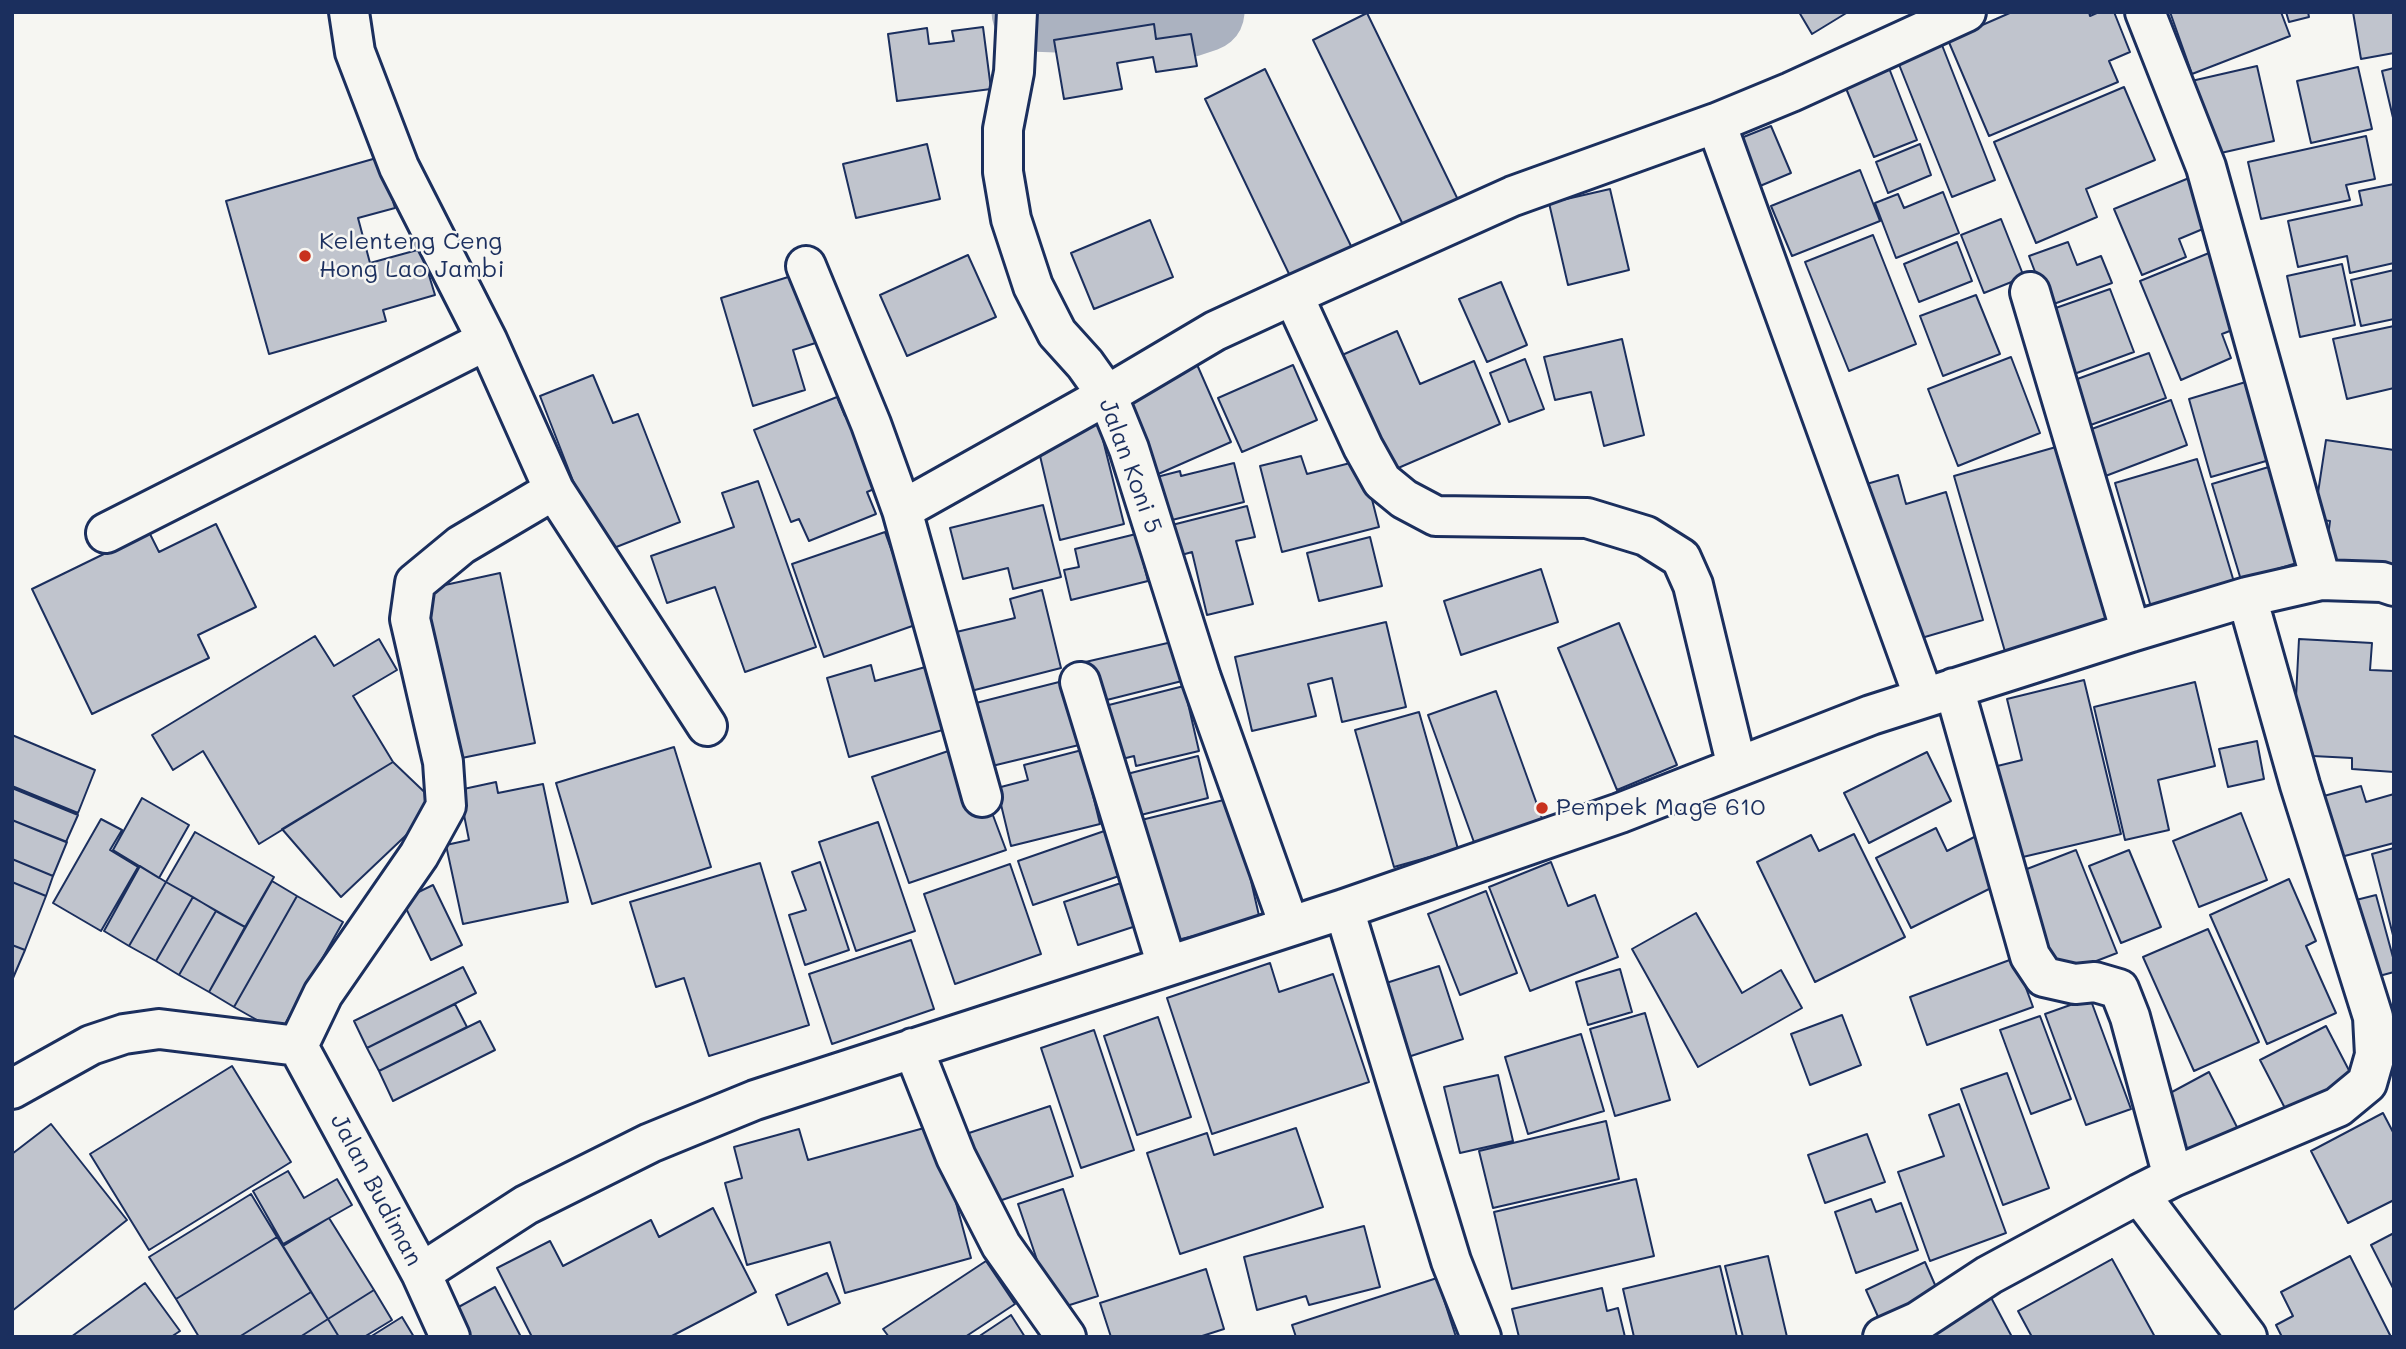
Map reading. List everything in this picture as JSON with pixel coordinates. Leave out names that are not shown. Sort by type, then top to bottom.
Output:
[{"type":"street","points":[[349,12],[355,52],[399,167],[487,340],[554,490],[707,726]]},
{"type":"street","name":"Jalan Koni 5","points":[[1017,12],[1014,72],[1003,130],[1003,172],[1011,219],[1033,286],[1057,333],[1085,364],[1107,395],[1129,449],[1201,678],[1289,925]]},
{"type":"street","points":[[902,510],[1215,331],[1513,196],[1716,123],[1791,92],[1966,12]]},
{"type":"street","points":[[2145,12],[2206,167],[2321,580]]},
{"type":"street","points":[[1716,123],[1939,693],[2030,956],[2044,977],[2075,984],[2095,982],[2119,989],[2130,1017],[2173,1177]]},
{"type":"street","points":[[806,266],[871,424],[902,510],[982,797]]},
{"type":"street","points":[[2030,292],[2131,632]]},
{"type":"street","points":[[1293,295],[1363,447],[1382,481],[1404,499],[1436,516],[1587,518],[1646,536],[1681,558],[1693,585],[1737,767]]},
{"type":"street","points":[[106,533],[487,340]]},
{"type":"street","points":[[12,1089],[91,1045],[147,1030],[159,1029],[298,1046],[323,994],[419,855],[446,806],[443,762],[410,619],[415,583],[461,545],[554,490]]},
{"type":"street","points":[[421,1273],[526,1205],[650,1143],[755,1100],[1344,909],[1620,813],[1871,715],[2131,632],[2246,597],[2321,580],[2382,582],[2394,586]]},
{"type":"street","points":[[1883,1337],[1919,1321],[1989,1275],[2139,1194],[2338,1107],[2367,1083],[2375,1055],[2373,1017],[2300,785],[2246,597]]},
{"type":"street","points":[[1080,682],[1167,967]]},
{"type":"street","points":[[1344,909],[1451,1261],[1481,1337]]},
{"type":"street","name":"Jalan Budiman","points":[[298,1046],[421,1273],[450,1337]]},
{"type":"street","points":[[914,1048],[956,1157],[1000,1245],[1066,1337]]},
{"type":"street","points":[[2139,1194],[2247,1337]]},
{"type":"building","points":[[1799,12],[1848,12],[1812,34]]},
{"type":"building","points":[[2012,12],[2089,12],[2090,16],[2099,12],[2114,12],[2130,52],[2109,61],[2118,82],[1989,136],[1948,40]]},
{"type":"building","points":[[2170,12],[2281,12],[2290,36],[2192,74]]},
{"type":"building","points":[[2286,12],[2308,12],[2309,17],[2289,22]]},
{"type":"building","points":[[2353,12],[2394,12],[2394,53],[2361,59]]},
{"type":"building","points":[[1367,13],[1462,208],[1408,235],[1313,40]]},
{"type":"building","points":[[1154,24],[1156,39],[1191,34],[1197,66],[1156,72],[1153,57],[1117,63],[1122,89],[1064,99],[1054,40]]},
{"type":"building","points":[[983,27],[991,89],[897,101],[888,34],[927,28],[929,44],[954,41],[952,31]]},
{"type":"building","points":[[1940,40],[1995,180],[1952,197],[1896,57]]},
{"type":"building","points":[[1887,63],[1917,140],[1874,157],[1843,81]]},
{"type":"building","points":[[2257,66],[2274,141],[2203,157],[2187,82]]},
{"type":"building","points":[[2358,67],[2372,129],[2311,143],[2297,81]]},
{"type":"building","points":[[2394,68],[2394,122],[2382,71]]},
{"type":"building","points":[[1265,69],[1352,248],[1291,278],[1205,99]]},
{"type":"building","points":[[2124,87],[2155,160],[2086,189],[2097,217],[2036,243],[1994,142]]},
{"type":"building","points":[[1771,126],[1791,173],[1760,186],[1741,138]]},
{"type":"building","points":[[2366,136],[2375,179],[2346,185],[2350,200],[2261,219],[2248,162]]},
{"type":"building","points":[[927,144],[940,199],[856,218],[843,164]]},
{"type":"building","points":[[1920,144],[1931,175],[1888,193],[1876,162]]},
{"type":"building","name":"Kelenteng Ceng Hong Lao Jambi","points":[[380,157],[395,208],[358,218],[370,263],[421,249],[435,295],[383,310],[386,321],[269,354],[226,201]]},
{"type":"building","points":[[1860,170],[1880,221],[1792,256],[1771,206]]},
{"type":"building","points":[[2189,178],[2210,226],[2179,239],[2186,257],[2142,275],[2114,209]]},
{"type":"building","points":[[2394,184],[2394,263],[2350,273],[2347,256],[2298,267],[2288,221],[2362,205],[2359,191]]},
{"type":"building","points":[[1610,189],[1629,270],[1568,285],[1549,203]]},
{"type":"building","points":[[1943,192],[1959,233],[1896,258],[1875,203],[1898,194],[1904,208]]},
{"type":"building","points":[[2001,219],[2024,277],[1984,293],[1961,235]]},
{"type":"building","points":[[1150,220],[1173,277],[1094,309],[1071,253]]},
{"type":"building","points":[[1873,235],[1916,344],[1849,371],[1805,262]]},
{"type":"building","points":[[1957,242],[1972,281],[1919,302],[1904,264]]},
{"type":"building","points":[[2068,242],[2077,265],[2101,256],[2112,283],[2048,306],[2029,256]]},
{"type":"building","points":[[2209,253],[2240,327],[2222,334],[2231,358],[2181,380],[2140,281]]},
{"type":"building","points":[[968,255],[996,317],[907,356],[880,295]]},
{"type":"building","points":[[2342,264],[2355,325],[2300,337],[2287,276]]},
{"type":"building","points":[[2394,270],[2394,319],[2361,326],[2351,280]]},
{"type":"building","points":[[801,273],[822,341],[793,350],[805,390],[753,406],[721,298]]},
{"type":"building","points":[[1501,282],[1527,345],[1487,362],[1459,299]]},
{"type":"building","points":[[2110,289],[2134,352],[2074,374],[2050,310]]},
{"type":"building","points":[[1976,295],[2000,354],[1943,376],[1920,316]]},
{"type":"building","points":[[2394,326],[2394,388],[2347,399],[2333,339]]},
{"type":"building","points":[[1397,331],[1420,384],[1474,361],[1500,424],[1382,475],[1333,359]]},
{"type":"building","points":[[1622,339],[1644,435],[1604,446],[1591,392],[1555,400],[1544,357]]},
{"type":"building","points":[[2149,353],[2166,398],[2085,427],[2069,382]]},
{"type":"building","points":[[2011,357],[2040,433],[1958,466],[1928,389]]},
{"type":"building","points":[[1525,359],[1544,409],[1509,422],[1490,373]]},
{"type":"building","points":[[1195,360],[1231,442],[1156,475],[1120,393]]},
{"type":"building","points":[[1293,365],[1317,420],[1242,452],[1218,398]]},
{"type":"building","points":[[593,375],[613,423],[638,414],[680,522],[601,553],[540,396]]},
{"type":"building","points":[[2249,381],[2273,459],[2211,477],[2189,399]]},
{"type":"building","points":[[837,397],[845,416],[859,410],[878,458],[864,463],[874,489],[867,492],[876,514],[809,541],[799,519],[791,522],[754,430]]},
{"type":"building","points":[[2171,400],[2187,445],[2095,480],[2078,434]]},
{"type":"building","points":[[1099,424],[1124,524],[1060,540],[1036,439]]},
{"type":"building","points":[[2326,440],[2394,450],[2394,577],[2324,567],[2330,521],[2314,519]]},
{"type":"building","points":[[2063,445],[2115,623],[2006,655],[1954,476]]},
{"type":"building","points":[[1301,456],[1307,474],[1362,460],[1379,527],[1282,552],[1260,466]]},
{"type":"building","points":[[2197,459],[2234,582],[2151,607],[2115,483]]},
{"type":"building","points":[[1234,463],[1244,502],[1160,523],[1149,479],[1180,471],[1181,476]]},
{"type":"building","points":[[2282,463],[2310,559],[2241,580],[2212,484]]},
{"type":"building","points":[[1898,475],[1906,504],[1946,492],[1983,620],[1918,639],[1895,559],[1879,565],[1856,487]]},
{"type":"building","points":[[758,481],[816,647],[745,672],[715,587],[667,603],[651,556],[734,527],[722,493]]},
{"type":"building","points":[[1043,505],[1061,577],[1013,589],[1008,568],[963,579],[950,528]]},
{"type":"building","points":[[1247,506],[1255,537],[1236,541],[1253,604],[1207,615],[1192,552],[1171,558],[1164,527]]},
{"type":"building","points":[[216,524],[256,607],[198,635],[209,658],[92,714],[32,589],[149,532],[159,552]]},
{"type":"building","points":[[885,532],[918,624],[824,657],[792,564]]},
{"type":"building","points":[[1136,534],[1148,581],[1071,600],[1064,570],[1079,567],[1075,549]]},
{"type":"building","points":[[1370,537],[1382,586],[1319,601],[1307,553]]},
{"type":"building","points":[[1541,569],[1558,622],[1461,655],[1444,601]]},
{"type":"building","points":[[500,573],[535,743],[457,759],[422,590]]},
{"type":"building","points":[[1042,590],[1061,668],[963,693],[948,634],[1015,618],[1010,599]]},
{"type":"building","points":[[1386,622],[1406,707],[1342,722],[1332,678],[1308,684],[1316,716],[1252,731],[1235,657]]},
{"type":"building","points":[[1619,623],[1677,765],[1617,790],[1558,648]]},
{"type":"building","points":[[315,636],[334,666],[379,639],[397,670],[353,696],[393,762],[259,844],[203,751],[173,770],[152,735]]},
{"type":"building","points":[[2299,639],[2372,643],[2370,670],[2394,671],[2394,772],[2352,769],[2352,758],[2293,755]]},
{"type":"building","points":[[1172,642],[1182,681],[1091,704],[1081,663]]},
{"type":"building","points":[[871,665],[875,681],[929,666],[946,729],[849,757],[827,678]]},
{"type":"building","points":[[2084,680],[2121,834],[2010,860],[1989,768],[2022,760],[2007,699]]},
{"type":"building","points":[[1063,681],[1079,745],[992,766],[976,703]]},
{"type":"building","points":[[2195,682],[2215,766],[2158,780],[2169,830],[2125,840],[2094,707]]},
{"type":"building","points":[[1184,686],[1199,751],[1136,766],[1134,756],[1106,763],[1093,709]]},
{"type":"building","points":[[1496,691],[1543,821],[1475,845],[1428,715]]},
{"type":"building","points":[[1419,712],[1458,849],[1394,867],[1355,730]]},
{"type":"building","points":[[12,735],[95,770],[78,813],[12,786]]},
{"type":"building","points":[[2257,741],[2264,779],[2228,787],[2219,749]]},
{"type":"building","points":[[674,747],[711,867],[592,904],[556,783]]},
{"type":"building","points":[[960,747],[991,810],[1006,850],[909,883],[872,777]]},
{"type":"building","points":[[1082,750],[1100,824],[1011,846],[997,788],[1028,780],[1024,765]]},
{"type":"building","points":[[1927,752],[1951,801],[1869,843],[1844,793]]},
{"type":"building","points":[[1198,756],[1208,798],[1125,819],[1115,777]]},
{"type":"building","points":[[393,762],[438,805],[341,897],[282,829]]},
{"type":"building","points":[[496,782],[498,793],[543,784],[568,902],[463,924],[446,845],[469,840],[459,790]]},
{"type":"building","points":[[2361,786],[2366,802],[2394,794],[2394,843],[2337,858],[2320,797]]},
{"type":"building","points":[[12,788],[78,815],[66,842],[12,820]]},
{"type":"building","points":[[142,798],[189,825],[159,878],[113,850]]},
{"type":"building","points":[[1232,798],[1260,920],[1165,943],[1137,821]]},
{"type":"building","points":[[2241,813],[2267,880],[2199,907],[2173,841]]},
{"type":"building","points":[[101,819],[122,830],[110,850],[138,867],[101,931],[53,903]]},
{"type":"building","points":[[12,820],[67,842],[53,876],[12,859]]},
{"type":"building","points":[[878,822],[915,931],[856,951],[819,842]]},
{"type":"building","points":[[1936,828],[1947,851],[1982,833],[2005,881],[1911,928],[1876,858]]},
{"type":"building","points":[[1110,829],[1125,874],[1033,905],[1018,861]]},
{"type":"building","points":[[195,832],[274,877],[245,927],[166,882]]},
{"type":"building","points":[[1854,834],[1905,937],[1815,982],[1757,862],[1811,835],[1819,851]]},
{"type":"building","points":[[2394,848],[2394,939],[2372,854]]},
{"type":"building","points":[[2076,850],[2117,953],[2055,977],[2014,874]]},
{"type":"building","points":[[2129,850],[2161,927],[2121,943],[2089,866]]},
{"type":"building","points":[[12,859],[53,876],[46,896],[12,882]]},
{"type":"building","points":[[820,862],[849,950],[805,965],[789,915],[806,910],[792,872]]},
{"type":"building","points":[[1551,862],[1568,906],[1595,895],[1618,957],[1530,991],[1489,887]]},
{"type":"building","points":[[760,863],[809,1025],[709,1056],[684,978],[656,987],[630,902]]},
{"type":"building","points":[[1010,864],[1041,954],[955,984],[924,894]]},
{"type":"building","points":[[140,866],[166,882],[129,946],[104,931]]},
{"type":"building","points":[[2289,879],[2316,941],[2306,946],[2336,1013],[2267,1044],[2210,915]]},
{"type":"building","points":[[272,881],[297,896],[234,1007],[209,992]]},
{"type":"building","points":[[12,882],[46,896],[25,950],[12,945]]},
{"type":"building","points":[[166,882],[193,897],[156,961],[129,946]]},
{"type":"building","points":[[1124,882],[1139,925],[1078,945],[1064,902]]},
{"type":"building","points":[[433,885],[462,945],[431,960],[402,900]]},
{"type":"building","points":[[1486,891],[1517,973],[1460,995],[1428,914]]},
{"type":"building","points":[[2376,895],[2394,961],[2394,972],[2368,979],[2348,902]]},
{"type":"building","points":[[297,896],[343,922],[280,1033],[234,1007]]},
{"type":"building","points":[[193,897],[216,911],[179,975],[156,961]]},
{"type":"building","points":[[216,911],[245,927],[209,992],[179,975]]},
{"type":"building","points":[[1696,913],[1742,993],[1781,970],[1802,1008],[1698,1067],[1632,949]]},
{"type":"building","points":[[2208,929],[2259,1042],[2194,1071],[2143,957]]},
{"type":"building","points":[[911,940],[934,1009],[832,1044],[809,974]]},
{"type":"building","points":[[12,945],[25,950],[13,978],[12,977]]},
{"type":"building","points":[[2015,958],[2033,1007],[1927,1045],[1910,997]]},
{"type":"building","points":[[1270,963],[1279,992],[1333,974],[1369,1082],[1212,1134],[1167,998]]},
{"type":"building","points":[[1439,966],[1463,1039],[1405,1058],[1380,985]]},
{"type":"building","points":[[463,967],[476,993],[367,1048],[354,1021]]},
{"type":"building","points":[[1620,969],[1632,1012],[1588,1025],[1576,982]]},
{"type":"building","points":[[2090,998],[2131,1109],[2086,1125],[2045,1014]]},
{"type":"building","points":[[455,1004],[467,1027],[379,1071],[367,1048]]},
{"type":"building","points":[[1645,1013],[1670,1100],[1615,1116],[1590,1029]]},
{"type":"building","points":[[1842,1015],[1861,1065],[1810,1085],[1791,1034]]},
{"type":"building","points":[[2040,1016],[2071,1099],[2031,1114],[2000,1030]]},
{"type":"building","points":[[1158,1017],[1191,1117],[1137,1135],[1104,1036]]},
{"type":"building","points":[[480,1021],[495,1050],[393,1101],[379,1071]]},
{"type":"building","points":[[2326,1026],[2354,1080],[2288,1114],[2260,1060]]},
{"type":"building","points":[[1094,1030],[1134,1150],[1081,1168],[1041,1048]]},
{"type":"building","points":[[1581,1034],[1604,1111],[1528,1134],[1505,1057]]},
{"type":"building","points":[[232,1066],[291,1162],[149,1250],[90,1154]]},
{"type":"building","points":[[2209,1072],[2240,1133],[2190,1160],[2159,1099]]},
{"type":"building","points":[[2007,1073],[2049,1188],[2003,1205],[1961,1089]]},
{"type":"building","points":[[1498,1075],[1513,1141],[1460,1153],[1444,1087]]},
{"type":"building","points":[[1959,1104],[2006,1233],[1930,1261],[1898,1172],[1944,1156],[1929,1115]]},
{"type":"building","points":[[1050,1106],[1073,1176],[990,1204],[966,1134]]},
{"type":"building","points":[[2383,1113],[2394,1134],[2394,1200],[2348,1223],[2311,1151]]},
{"type":"building","points":[[1606,1121],[1619,1179],[1493,1208],[1479,1151]]},
{"type":"building","points":[[51,1124],[127,1220],[12,1311],[12,1154]]},
{"type":"building","points":[[935,1125],[971,1258],[845,1293],[830,1242],[747,1265],[725,1183],[742,1178],[734,1147],[799,1129],[808,1160]]},
{"type":"building","points":[[1296,1128],[1323,1207],[1180,1254],[1147,1153],[1207,1133],[1214,1155]]},
{"type":"building","points":[[1867,1134],[1885,1182],[1825,1203],[1808,1155]]},
{"type":"building","points":[[288,1171],[304,1198],[337,1179],[352,1205],[283,1244],[253,1191]]},
{"type":"building","points":[[1636,1179],[1654,1256],[1512,1289],[1494,1212]]},
{"type":"building","points":[[1063,1189],[1098,1296],[1054,1310],[1018,1204]]},
{"type":"building","points":[[251,1194],[277,1237],[176,1299],[149,1257]]},
{"type":"building","points":[[1871,1199],[1876,1212],[1901,1203],[1918,1250],[1856,1273],[1835,1212]]},
{"type":"building","points":[[713,1208],[756,1292],[670,1337],[532,1337],[497,1268],[550,1241],[563,1266],[651,1220],[659,1237]]},
{"type":"building","points":[[329,1218],[374,1290],[328,1319],[283,1246]]},
{"type":"building","points":[[1364,1226],[1380,1287],[1309,1305],[1306,1296],[1257,1310],[1244,1257]]},
{"type":"building","points":[[2394,1233],[2394,1290],[2371,1245]]},
{"type":"building","points":[[277,1237],[311,1292],[239,1337],[199,1337],[176,1299]]},
{"type":"building","points":[[1768,1256],[1787,1337],[1743,1337],[1725,1266]]},
{"type":"building","points":[[2350,1256],[2391,1337],[2282,1337],[2276,1325],[2293,1316],[2281,1292]]},
{"type":"building","points":[[2112,1259],[2155,1337],[2032,1337],[2018,1311]]},
{"type":"building","points":[[986,1261],[1015,1304],[965,1337],[889,1337],[883,1329]]},
{"type":"building","points":[[1925,1262],[1943,1303],[1884,1330],[1866,1290]]},
{"type":"building","points":[[1720,1266],[1737,1337],[1634,1337],[1623,1289]]},
{"type":"building","points":[[1206,1269],[1224,1329],[1199,1337],[1111,1337],[1100,1303]]},
{"type":"building","points":[[827,1273],[840,1303],[788,1325],[776,1295]]},
{"type":"building","points":[[1437,1278],[1456,1337],[1296,1337],[1292,1325]]},
{"type":"building","points":[[145,1283],[180,1331],[171,1337],[71,1337]]},
{"type":"building","points":[[495,1287],[521,1337],[469,1337],[455,1309]]},
{"type":"building","points":[[1602,1288],[1607,1311],[1618,1308],[1625,1337],[1519,1337],[1512,1309]]},
{"type":"building","points":[[374,1290],[392,1320],[364,1337],[339,1337],[328,1319]]},
{"type":"building","points":[[1987,1290],[2012,1337],[1929,1337]]},
{"type":"building","points":[[311,1292],[328,1319],[300,1337],[239,1337]]},
{"type":"building","points":[[1011,1315],[1025,1337],[978,1337]]},
{"type":"building","points":[[402,1317],[414,1337],[370,1337]]},
{"type":"building","points":[[328,1319],[339,1337],[300,1337]]},
{"type":"waterway","points":[[1031,12],[1187,18],[1205,12]]},
{"type":"place","name":"Kelenteng Ceng Hong Lao Jambi","points":[[305,256]]},
{"type":"place","name":"Pempek Mage 610","points":[[1542,808]]}]
